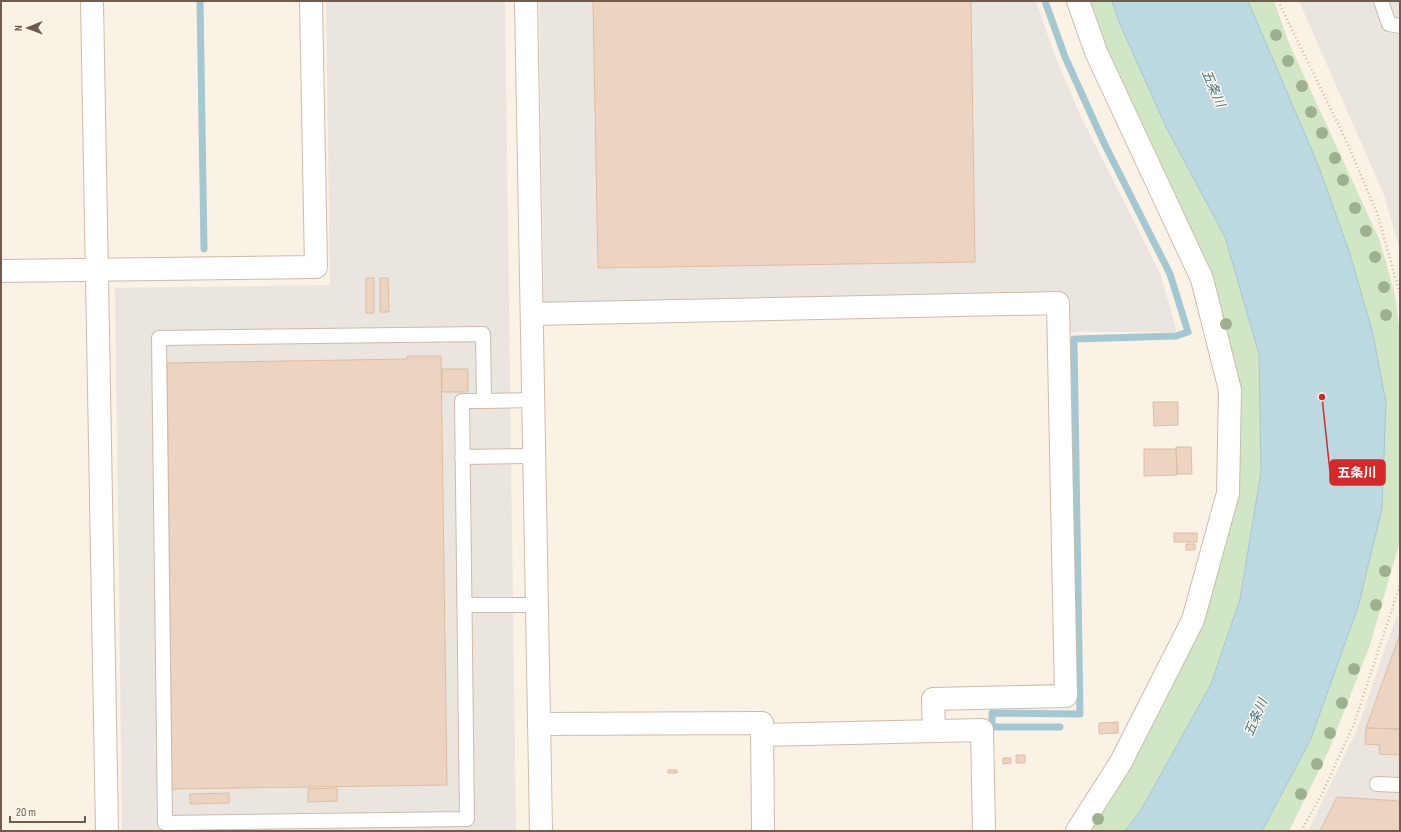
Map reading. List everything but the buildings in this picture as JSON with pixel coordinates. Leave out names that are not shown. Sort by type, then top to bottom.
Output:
[{"type":"street","points":[[92,1],[107,831]]},
{"type":"street","points":[[1,271],[316,267],[311,1]]},
{"type":"street","points":[[526,1],[541,831]]},
{"type":"street","points":[[1077,831],[1122,762],[1193,620],[1228,493],[1230,390],[1202,279],[1096,52],[1078,1]]},
{"type":"street","points":[[532,314],[1058,302],[1066,696],[934,698],[934,731]]},
{"type":"street","points":[[539,724],[762,723],[763,831]]},
{"type":"street","points":[[762,735],[982,730],[984,831]]},
{"type":"lane","points":[[1381,1],[1390,24],[1400,26]]},
{"type":"lane","points":[[484,401],[483,334],[159,338],[166,823],[467,819],[462,401],[484,401],[534,400]]},
{"type":"lane","points":[[462,457],[534,456]]},
{"type":"lane","points":[[464,605],[537,604]]},
{"type":"lane","points":[[1377,784],[1400,785]]},
{"type":"path","points":[[1278,1],[1346,140],[1377,213],[1400,294]]},
{"type":"path","points":[[1301,831],[1320,796],[1354,724],[1400,585]]},
{"type":"shaded area","points":[[326,1],[505,1],[516,831],[122,831],[115,288],[330,285]]},
{"type":"shaded area","points":[[539,1],[1036,1],[1054,53],[1080,115],[1160,273],[1177,332],[1068,332],[1067,294],[544,303]]},
{"type":"shaded area","points":[[1299,1],[1400,1],[1400,251],[1384,195]]},
{"type":"shaded area","points":[[1396,617],[1400,617],[1400,831],[1308,831],[1358,727]]},
{"type":"green space","points":[[1085,1],[1112,1],[1119,22],[1166,127],[1225,237],[1259,354],[1261,472],[1240,599],[1211,684],[1141,810],[1125,831],[1090,831],[1196,628],[1235,387],[1151,153]]},
{"type":"green space","points":[[1248,1],[1274,1],[1288,41],[1380,241],[1395,295],[1400,334],[1400,541],[1370,645],[1329,750],[1289,831],[1262,831],[1310,741],[1386,403],[1373,334],[1350,254]]},
{"type":"water","points":[[1112,1],[1248,1],[1319,167],[1350,254],[1373,334],[1386,403],[1382,509],[1358,607],[1310,741],[1262,831],[1125,831],[1141,810],[1211,684],[1240,599],[1261,472],[1259,354],[1225,237],[1166,127],[1119,22]]},
{"type":"waterway","points":[[200,1],[204,249]]},
{"type":"waterway","points":[[1045,1],[1065,57],[1104,143],[1170,274],[1188,332],[1176,336],[1074,339],[1080,714],[992,713],[992,727],[1060,727]]},
{"type":"place","name":"五条川","points":[[1322,397]]}]
